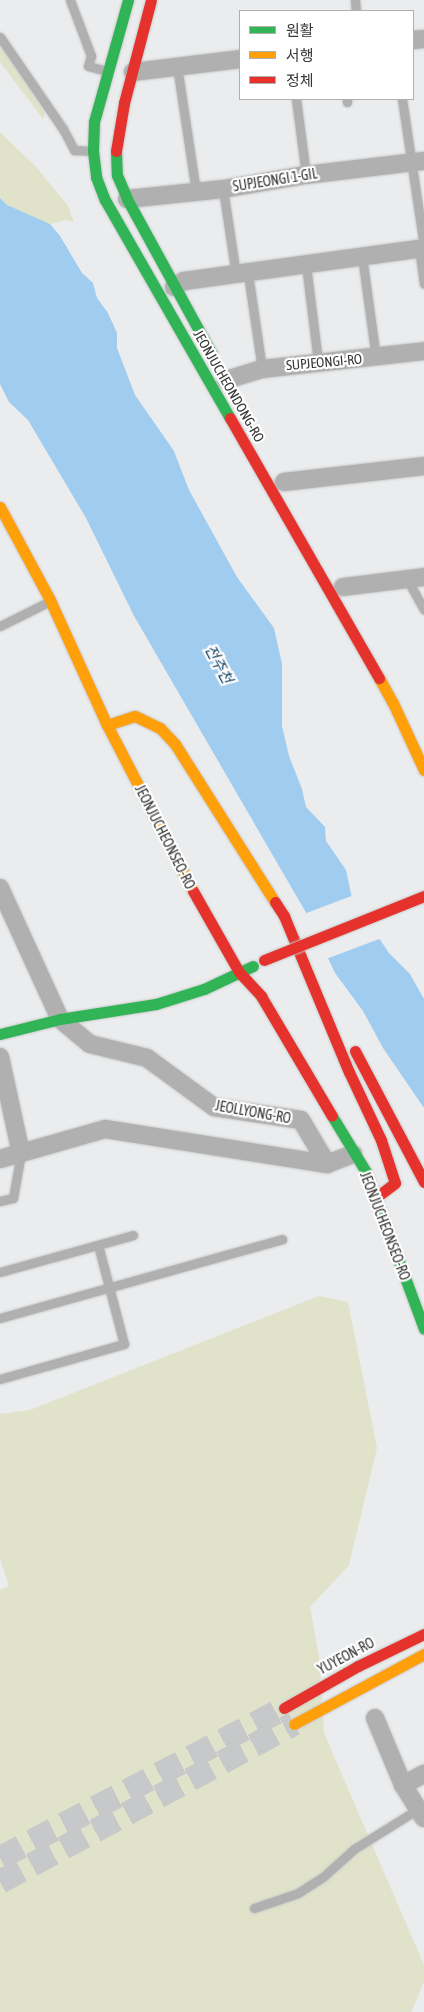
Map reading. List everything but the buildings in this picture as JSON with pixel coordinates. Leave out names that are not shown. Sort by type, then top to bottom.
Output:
[{"type":"street","name":"JEONJUCHEONDONG-RO","points":[[128,0],[94,122],[93,151],[96,177],[105,200],[393,703],[424,770]]},
{"type":"street","name":"JEONJUCHEONDONG-RO","points":[[151,0],[124,103],[116,149],[117,175],[127,199],[174,287],[224,375]]},
{"type":"street","points":[[133,72],[239,59]]},
{"type":"street","name":"SUPJEONGI 1-GIL","points":[[127,199],[223,189],[306,175],[417,162]]},
{"type":"street","points":[[174,287],[184,281],[242,275],[422,247]]},
{"type":"street","name":"SUPJEONGI-RO","points":[[224,375],[318,362],[376,358],[424,351]]},
{"type":"street","points":[[284,482],[424,466]]},
{"type":"street","name":"JEONJUCHEONSEO-RO","points":[[0,507],[50,600],[107,725],[215,933],[239,972],[261,996],[311,1077],[353,1154],[366,1172],[374,1198],[424,1329]]},
{"type":"street","points":[[342,585],[416,578]]},
{"type":"street","points":[[107,725],[135,716],[160,728],[175,744],[284,916],[332,1026],[349,1072],[381,1140],[396,1183],[374,1198]]},
{"type":"street","points":[[0,888],[60,1019]]},
{"type":"street","points":[[0,1034],[60,1019],[156,1004],[204,989],[264,960],[424,896]]},
{"type":"street","name":"JEOLLYONG-RO","points":[[60,1019],[90,1044],[146,1058],[214,1107],[301,1120],[327,1164]]},
{"type":"street","points":[[332,1026],[353,1048],[398,1129],[424,1182]]},
{"type":"street","points":[[0,1057],[21,1153]]},
{"type":"street","points":[[0,1159],[105,1129],[327,1164],[353,1154]]},
{"type":"street","name":"YUYEON-RO","points":[[284,1708],[358,1666],[424,1634]]},
{"type":"street","points":[[294,1724],[424,1654]]},
{"type":"street","points":[[374,1718],[403,1785],[421,1813]]},
{"type":"street","points":[[403,1785],[424,1774]]},
{"type":"lane","points":[[70,0],[91,56],[88,66],[108,71]]},
{"type":"lane","points":[[0,37],[63,129],[74,150],[93,151]]},
{"type":"lane","points":[[177,66],[196,191]]},
{"type":"lane","points":[[296,100],[306,175]]},
{"type":"lane","points":[[402,100],[417,162],[424,284]]},
{"type":"lane","points":[[223,189],[262,369]]},
{"type":"lane","points":[[362,256],[376,358]]},
{"type":"lane","points":[[306,265],[318,362]]},
{"type":"lane","points":[[416,578],[424,610]]},
{"type":"lane","points":[[0,626],[50,600]]},
{"type":"lane","points":[[0,1202],[13,1198],[21,1153]]},
{"type":"lane","points":[[0,1272],[133,1235]]},
{"type":"lane","points":[[0,1318],[282,1239]]},
{"type":"lane","points":[[0,1379],[124,1344],[98,1246]]},
{"type":"lane","points":[[254,1908],[298,1893],[337,1866],[354,1849],[421,1813]]},
{"type":"green space","points":[[0,43],[45,113],[43,119],[0,62]]},
{"type":"green space","points":[[0,132],[37,168],[68,206],[74,223],[67,220],[50,224],[35,219],[7,205],[0,198]]},
{"type":"green space","points":[[319,1296],[348,1302],[377,1448],[349,1565],[310,1607],[319,1657],[324,1733],[424,1965],[424,1982],[411,2012],[0,2012],[0,1590],[9,1586],[0,1559],[0,1414],[30,1410]]},
{"type":"water","name":"전주천","points":[[0,198],[7,205],[50,224],[60,236],[82,273],[93,283],[97,298],[108,313],[117,333],[117,348],[135,395],[174,451],[189,490],[237,577],[274,628],[282,664],[282,726],[289,756],[302,789],[306,807],[325,827],[326,841],[346,870],[352,898],[389,953],[410,974],[424,999],[424,1108],[383,1048],[363,1011],[335,973],[308,916],[134,616],[86,518],[28,420],[9,402],[0,384]]},
{"type":"pier","points":[[354,895],[382,938],[326,959],[304,914]]},
{"type":"tunnel","points":[[0,1858],[284,1708]]},
{"type":"tunnel","points":[[0,1882],[294,1724]]},
{"type":"traffic: fast","points":[[128,0],[94,122],[93,151],[96,177],[105,200],[230,418]]},
{"type":"traffic: fast","points":[[116,151],[117,175],[127,199],[212,354]]},
{"type":"traffic: fast","points":[[0,1034],[60,1019],[156,1004],[204,989],[253,966]]},
{"type":"traffic: fast","points":[[332,1116],[366,1172],[424,1329]]},
{"type":"traffic: slow","points":[[0,507],[50,600],[107,725],[193,891]]},
{"type":"traffic: slow","points":[[379,678],[393,703],[424,770]]},
{"type":"traffic: slow","points":[[107,725],[135,716],[160,728],[175,744],[275,902]]},
{"type":"traffic: slow","points":[[294,1724],[424,1654]]},
{"type":"traffic: jam","points":[[116,151],[124,103],[151,0]]},
{"type":"traffic: jam","points":[[230,418],[379,678]]},
{"type":"traffic: jam","points":[[193,891],[239,972],[261,996],[332,1116]]},
{"type":"traffic: jam","points":[[264,960],[424,896]]},
{"type":"traffic: jam","points":[[275,902],[284,916],[349,1072],[381,1140],[395,1183],[375,1198]]},
{"type":"traffic: jam","points":[[355,1051],[424,1182]]},
{"type":"traffic: jam","points":[[284,1708],[358,1666],[424,1634]]}]
